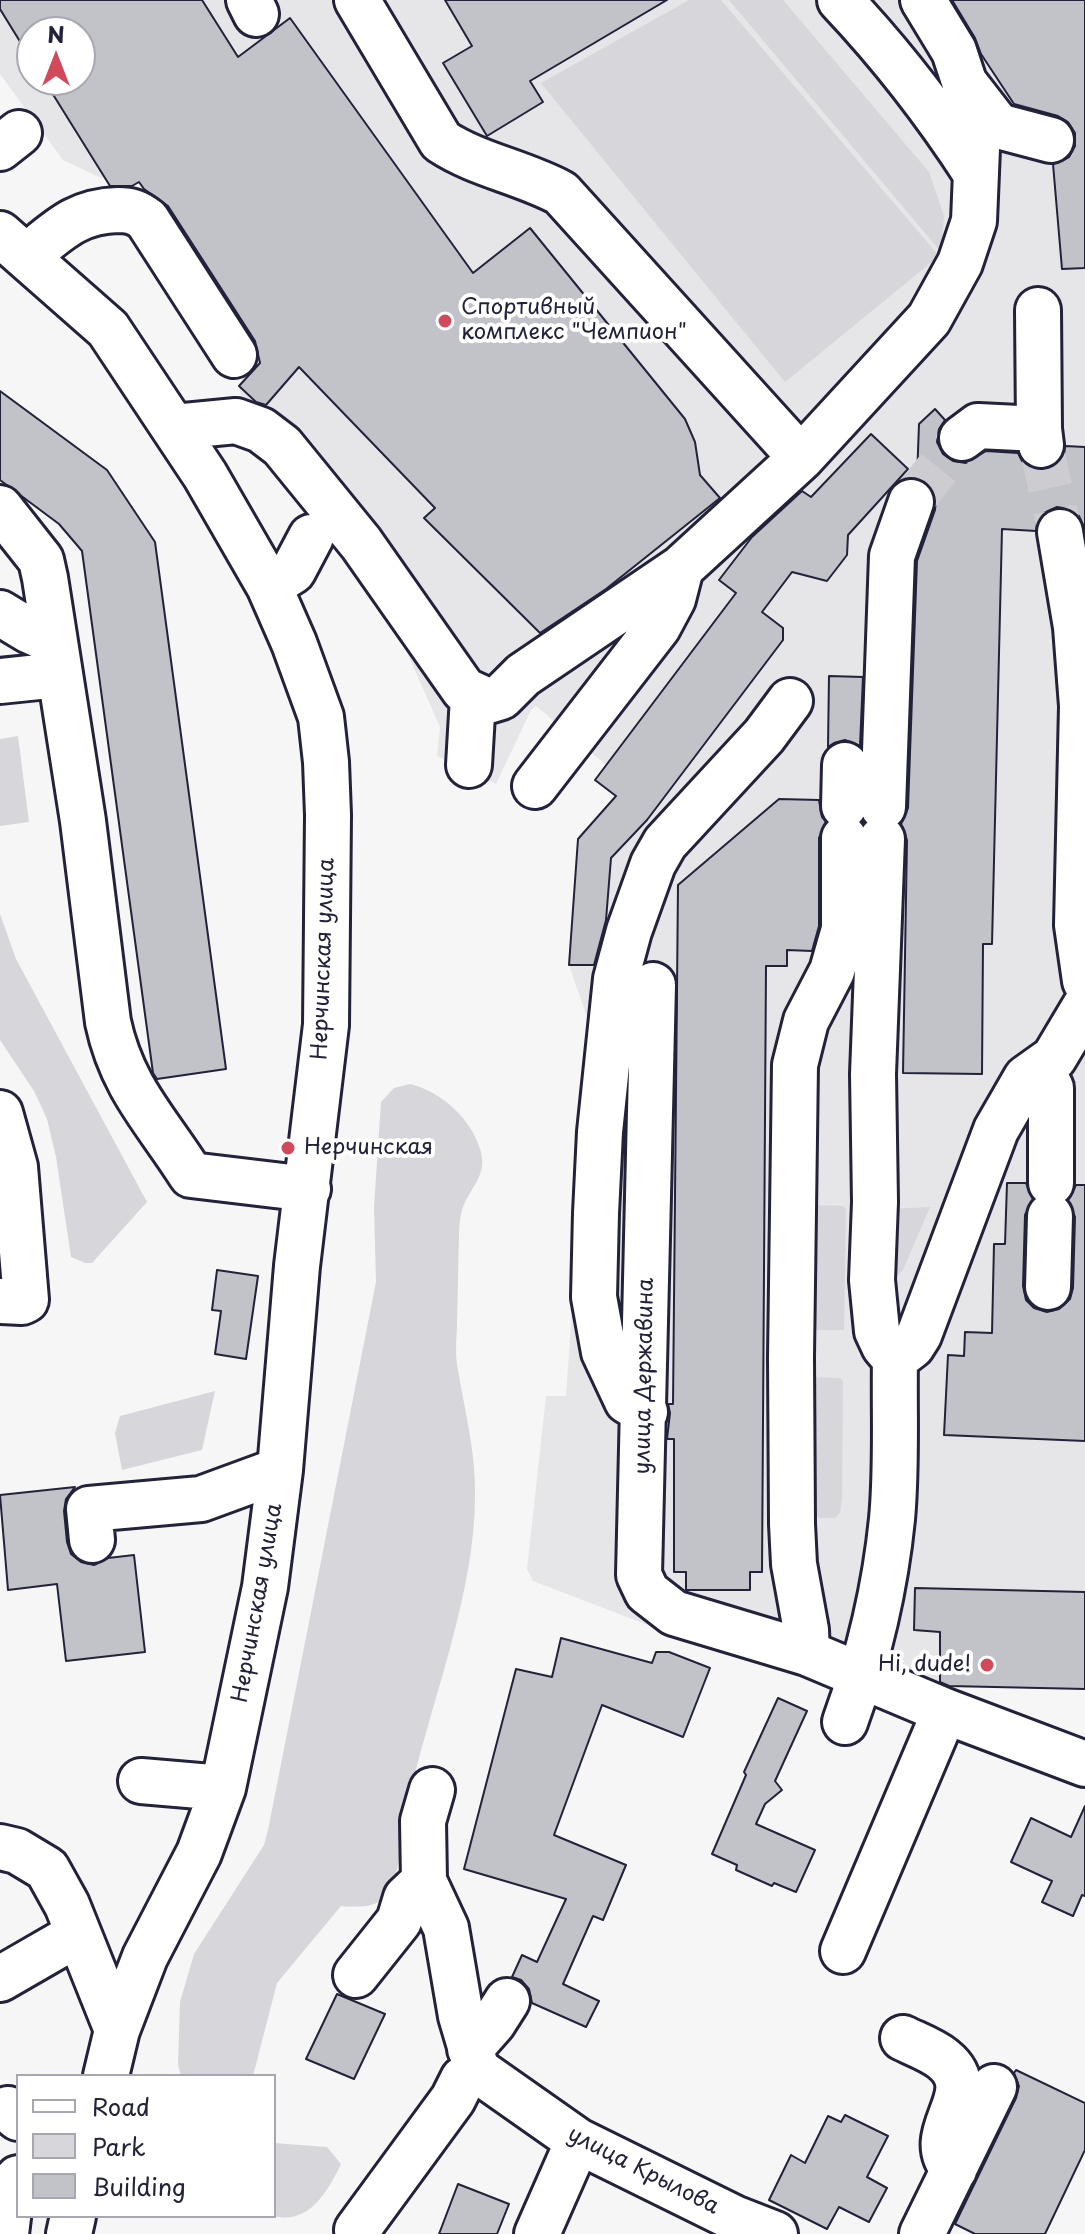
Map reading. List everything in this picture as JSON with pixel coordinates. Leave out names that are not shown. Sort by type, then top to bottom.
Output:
[{"type":"street","points":[[357,0],[441,141],[457,152],[538,181],[561,193],[801,458]]},
{"type":"street","points":[[840,0],[880,42],[976,174]]},
{"type":"street","points":[[535,786],[658,627],[673,599],[692,583],[722,528],[801,458],[929,319],[960,263],[974,221],[978,124],[954,51],[923,0]]},
{"type":"street","points":[[966,84],[998,126],[1051,140]]},
{"type":"street","points":[[14,245],[86,214],[105,210],[138,212],[147,220],[234,355]]},
{"type":"street","name":"Нерчинская улица","points":[[14,245],[108,329],[174,427],[269,586],[321,717],[326,762],[326,1025],[297,1266],[280,1470],[265,1587],[223,1788],[199,1853],[145,1957],[117,2030],[106,2074]]},
{"type":"street","points":[[962,438],[978,426],[1040,437],[1038,310]]},
{"type":"street","points":[[174,427],[236,421],[261,430],[282,446],[361,543],[464,690],[473,697],[488,701],[501,697],[523,675],[692,583]]},
{"type":"street","points":[[807,1653],[794,1564],[792,1524],[795,1065],[806,1021],[832,971],[844,929],[892,556],[911,502]]},
{"type":"street","points":[[0,508],[41,560],[83,821],[108,1022],[114,1050],[127,1080],[191,1175],[308,1189]]},
{"type":"street","points":[[1060,532],[1076,627],[1083,704],[1077,925],[1085,981]]},
{"type":"street","points":[[269,586],[293,571],[311,537]]},
{"type":"street","points":[[0,613],[28,630],[56,658]]},
{"type":"street","points":[[0,681],[56,658]]},
{"type":"street","points":[[469,765],[473,697]]},
{"type":"street","points":[[645,1412],[627,1401],[616,1383],[604,1352],[594,1297],[600,1132],[616,979],[643,891],[665,843],[764,736],[790,701]]},
{"type":"street","points":[[845,1722],[876,1626],[892,1518],[895,1359],[877,1331],[872,1280],[875,1202],[873,1074],[860,811]]},
{"type":"street","name":"улица Державина","points":[[653,985],[639,1575],[647,1592],[674,1613],[807,1653],[945,1711],[1085,1764]]},
{"type":"street","points":[[1046,1079],[1054,1058],[1085,1006]]},
{"type":"street","points":[[895,1359],[912,1346],[919,1335],[1001,1153],[996,1130],[1026,1078],[1046,1079],[1071,1096],[1075,1106],[1059,1192],[1048,1287]]},
{"type":"street","points":[[0,1113],[15,1167],[26,1300],[0,1301]]},
{"type":"street","points":[[92,1540],[89,1509],[201,1499],[280,1470]]},
{"type":"street","points":[[843,1951],[945,1711]]},
{"type":"street","points":[[141,1781],[223,1788]]},
{"type":"street","points":[[432,1790],[423,1821],[424,1881],[446,1928],[457,1998],[474,2060]]},
{"type":"street","points":[[0,1847],[17,1851],[47,1869],[67,1905],[117,2030]]},
{"type":"street","points":[[356,1975],[399,1921],[406,1898],[424,1881]]},
{"type":"street","points":[[0,1979],[78,1934]]},
{"type":"street","points":[[357,2230],[453,2099],[507,2001]]},
{"type":"street","points":[[903,2038],[944,2059],[955,2076],[957,2101],[942,2142],[946,2160],[954,2170]]},
{"type":"street","name":"улица Крылова","points":[[474,2060],[578,2141],[734,2218],[775,2234]]},
{"type":"street","points":[[922,2234],[994,2087]]},
{"type":"street","points":[[537,2234],[578,2141]]},
{"type":"street","points":[[6,2234],[16,2185]]},
{"type":"shaded area","points":[[0,0],[1085,0],[1085,1689],[940,1685],[746,1609],[726,1655],[533,1581],[527,1569],[546,1396],[566,1396],[591,1029],[569,965],[578,839],[616,796],[595,780],[606,765],[536,706],[531,710],[496,784],[437,756],[440,727],[396,628],[252,443],[239,386],[261,360],[256,356],[280,340],[150,145],[101,178],[63,160],[16,96],[96,96],[96,16],[16,16],[16,96],[0,74]]},
{"type":"green space","points":[[689,0],[721,0],[939,256],[785,382],[541,83]]},
{"type":"green space","points":[[729,0],[783,0],[929,172],[944,216],[941,252]]},
{"type":"green space","points":[[18,736],[29,822],[0,826],[0,739]]},
{"type":"green space","points":[[0,914],[16,959],[147,1202],[92,1263],[71,1257],[47,1119],[34,1091],[0,1040]]},
{"type":"green space","points":[[410,1084],[444,1100],[471,1129],[481,1152],[482,1167],[463,1207],[459,1230],[456,1359],[475,1479],[473,1532],[461,1606],[420,1754],[400,1855],[389,1891],[374,1904],[341,1906],[277,1983],[254,2074],[180,2074],[178,2064],[180,2002],[194,1954],[264,1845],[268,1830],[376,1282],[374,1207],[381,1102],[394,1088]]},
{"type":"green space","points":[[814,1205],[846,1208],[844,1330],[811,1330]]},
{"type":"green space","points":[[930,1207],[903,1270],[898,1275],[891,1275],[890,1209]]},
{"type":"green space","points":[[812,1377],[840,1378],[843,1381],[842,1499],[840,1513],[835,1518],[813,1515]]},
{"type":"green space","points":[[215,1391],[202,1450],[122,1470],[115,1433],[120,1416]]},
{"type":"green space","points":[[276,2143],[327,2147],[341,2164],[330,2185],[307,2211],[286,2217],[276,2216]]},
{"type":"building","name":"Спортивный комплекс \"Чемпион\"","points":[[0,0],[202,0],[238,57],[290,18],[473,273],[530,228],[685,419],[695,442],[700,475],[720,498],[606,589],[540,633],[424,518],[435,508],[299,367],[266,405],[256,402],[239,386],[260,363],[255,341],[168,206],[139,182],[132,186],[110,186],[54,96],[96,96],[96,16],[16,16],[16,35],[0,9]]},
{"type":"building","points":[[445,0],[667,0],[530,81],[543,102],[487,136],[443,63],[472,46]]},
{"type":"building","points":[[952,0],[1085,0],[1085,268],[1062,269],[1053,164],[1069,157],[1075,146],[1075,133],[1068,122],[1058,116],[1014,104],[981,54]]},
{"type":"building","points":[[0,391],[107,470],[155,542],[226,1069],[157,1079],[153,1073],[82,551],[59,524],[0,480]]},
{"type":"building","points":[[935,409],[945,420],[939,429],[937,442],[943,454],[953,461],[966,463],[986,451],[1018,453],[1031,468],[1043,470],[1057,464],[1064,455],[1065,446],[1085,447],[1085,530],[1079,516],[1069,509],[1057,507],[1044,513],[1036,531],[1002,529],[992,944],[983,944],[982,1074],[903,1073],[907,840],[901,824],[908,808],[917,561],[935,510],[936,498],[929,485],[917,478],[919,424]]},
{"type":"building","points":[[871,434],[908,469],[848,535],[847,555],[827,581],[792,572],[762,612],[783,628],[783,640],[647,820],[611,858],[606,920],[594,965],[569,965],[578,839],[616,796],[595,780],[736,593],[719,580],[752,537],[802,491],[811,497]]},
{"type":"building","points":[[829,676],[863,677],[860,746],[845,740],[828,747]]},
{"type":"building","points":[[779,799],[819,800],[826,822],[819,838],[819,926],[812,951],[787,950],[787,966],[766,966],[762,1572],[750,1572],[750,1590],[686,1590],[686,1572],[674,1572],[674,1439],[667,1439],[668,1404],[673,1404],[678,885]]},
{"type":"building","points":[[1007,1183],[1026,1183],[1033,1199],[1025,1215],[1023,1286],[1026,1300],[1034,1308],[1047,1312],[1059,1309],[1070,1299],[1075,1217],[1068,1200],[1076,1185],[1085,1185],[1085,1441],[944,1435],[948,1355],[964,1356],[965,1332],[992,1333],[994,1244],[1005,1244]]},
{"type":"building","points":[[217,1270],[258,1276],[246,1359],[215,1354],[221,1311],[212,1310]]},
{"type":"building","points":[[75,1487],[66,1499],[64,1511],[71,1554],[81,1562],[94,1565],[108,1558],[134,1555],[145,1652],[66,1661],[57,1584],[8,1590],[0,1495]]},
{"type":"building","points":[[915,1588],[1085,1592],[1085,1689],[949,1686],[940,1682],[940,1632],[914,1630]]},
{"type":"building","points":[[561,1638],[652,1663],[656,1652],[669,1652],[710,1668],[683,1737],[602,1705],[554,1835],[626,1865],[603,1920],[593,1916],[563,1984],[599,2001],[586,2027],[532,2003],[529,1989],[521,1980],[512,1977],[522,1955],[537,1962],[566,1899],[464,1869],[516,1669],[552,1677]]},
{"type":"building","points":[[778,1698],[807,1711],[775,1781],[782,1790],[765,1804],[756,1824],[815,1850],[796,1892],[774,1883],[772,1886],[736,1870],[737,1865],[712,1854],[746,1775],[744,1772]]},
{"type":"building","points":[[1085,1806],[1085,1896],[1082,1895],[1073,1916],[1042,1902],[1052,1881],[1011,1862],[1031,1818],[1071,1837]]},
{"type":"building","points":[[337,1994],[385,2014],[354,2079],[306,2059]]},
{"type":"building","points":[[1016,2070],[1085,2103],[1085,2150],[1045,2234],[975,2234],[955,2224],[1016,2098],[1019,2086],[1014,2073]]},
{"type":"building","points":[[845,2115],[888,2136],[867,2177],[887,2188],[869,2222],[839,2207],[827,2229],[769,2200],[791,2155],[805,2163],[828,2116],[841,2122]]},
{"type":"building","points":[[458,2184],[509,2204],[497,2234],[439,2234]]},
{"type":"tunnel","points":[[911,502],[962,438]]},
{"type":"tunnel","points":[[1041,445],[1060,532]]},
{"type":"place","name":"Спортивный комплекс \"Чемпион\"","points":[[445,321]]},
{"type":"place","name":"Нерчинская","points":[[288,1148]]},
{"type":"place","name":"Hi, dude!","points":[[987,1665]]}]
